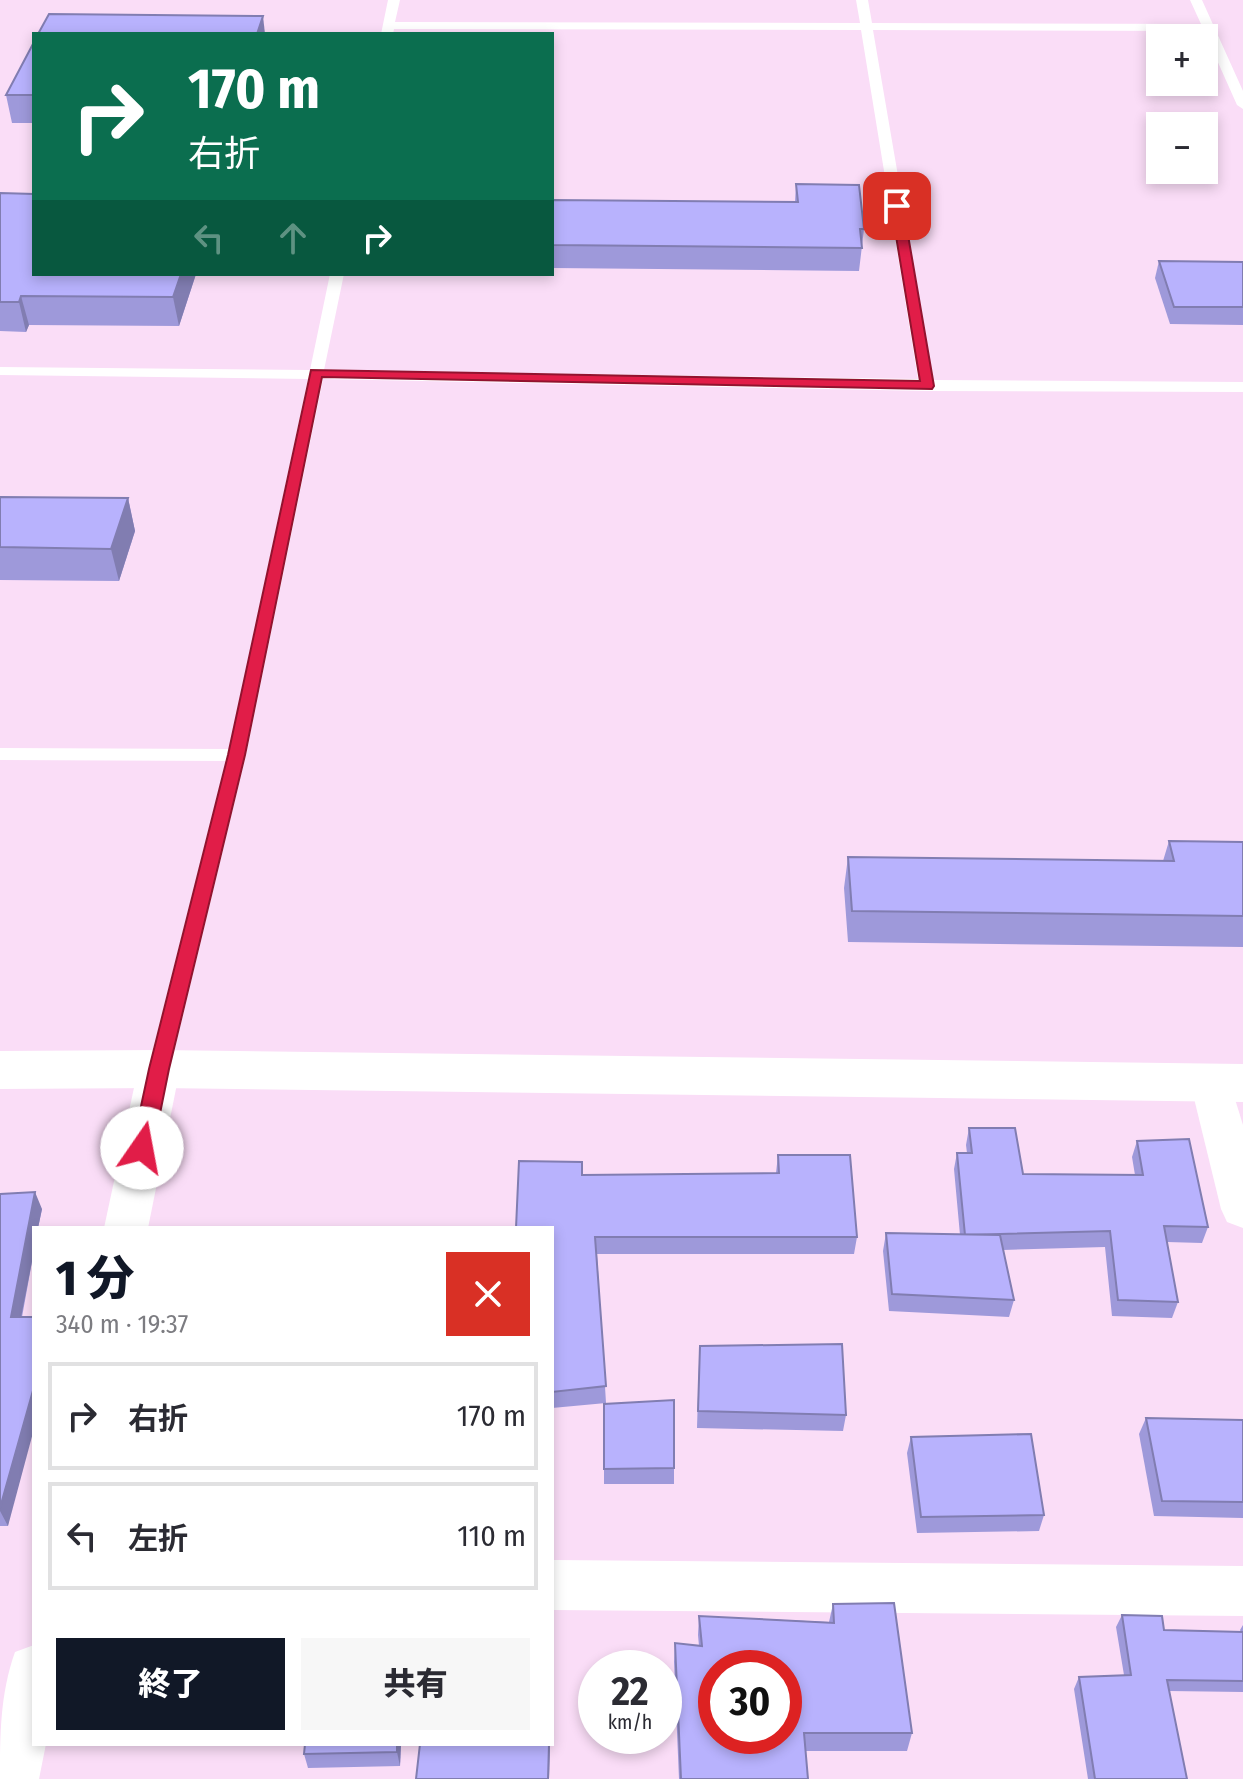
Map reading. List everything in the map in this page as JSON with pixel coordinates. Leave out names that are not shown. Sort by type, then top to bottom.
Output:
[{"type":"street","points":[[126,1226],[159,1069]]},
{"type":"street","points":[[0,1070],[159,1069],[1227,1083],[1243,1209]]},
{"type":"street","points":[[554,1585],[1243,1591]]},
{"type":"street","points":[[12,1779],[32,1681]]},
{"type":"lane","points":[[394,0],[388,30],[1146,28]]},
{"type":"lane","points":[[862,0],[927,386]]},
{"type":"lane","points":[[1196,0],[1207,24]]},
{"type":"lane","points":[[1218,48],[1243,105]]},
{"type":"lane","points":[[159,1069],[237,755],[337,276]]},
{"type":"lane","points":[[0,371],[316,373],[927,386],[1243,387]]},
{"type":"lane","points":[[0,754],[237,755]]},
{"type":"building","points":[[49,14],[263,16],[258,32],[39,32]]},
{"type":"building","points":[[32,46],[32,95],[6,95]]},
{"type":"building","points":[[796,184],[859,185],[864,229],[860,229],[862,248],[554,245],[554,200],[798,202]]},
{"type":"building","points":[[0,193],[32,194],[32,276],[180,276],[173,297],[21,296],[19,302],[0,302]]},
{"type":"building","points":[[1159,261],[1243,262],[1243,307],[1174,307]]},
{"type":"building","points":[[0,497],[128,498],[111,549],[0,547]]},
{"type":"building","points":[[1169,841],[1243,842],[1243,916],[852,911],[848,857],[1174,861]]},
{"type":"building","points":[[969,1128],[1015,1128],[1023,1174],[1143,1175],[1137,1141],[1189,1139],[1208,1227],[1164,1226],[1178,1302],[1118,1300],[1110,1231],[965,1235],[957,1153],[972,1153]]},
{"type":"building","points":[[778,1155],[850,1155],[857,1237],[595,1237],[606,1386],[554,1392],[554,1226],[516,1226],[519,1161],[582,1162],[582,1175],[779,1173]]},
{"type":"building","points":[[35,1192],[11,1317],[32,1317],[32,1394],[0,1508],[0,1194]]},
{"type":"building","points":[[886,1233],[1000,1235],[1014,1300],[892,1294]]},
{"type":"building","points":[[842,1344],[846,1415],[698,1411],[700,1346]]},
{"type":"building","points":[[674,1400],[674,1468],[604,1469],[604,1404]]},
{"type":"building","points":[[1146,1418],[1243,1420],[1243,1502],[1162,1501]]},
{"type":"building","points":[[1031,1434],[1044,1515],[921,1517],[911,1437]]},
{"type":"building","points":[[894,1603],[912,1733],[804,1733],[808,1779],[681,1779],[682,1650],[675,1650],[675,1643],[702,1646],[699,1616],[834,1623],[833,1604]]},
{"type":"building","points":[[1122,1615],[1162,1616],[1164,1630],[1243,1632],[1243,1681],[1167,1680],[1187,1779],[1095,1779],[1079,1677],[1131,1675]]},
{"type":"building","points":[[305,1746],[397,1746],[397,1752],[304,1754]]},
{"type":"building","points":[[420,1746],[549,1746],[548,1779],[416,1779]]},
{"type":"route","points":[[142,1148],[237,755],[316,373],[927,386],[897,206]]}]
